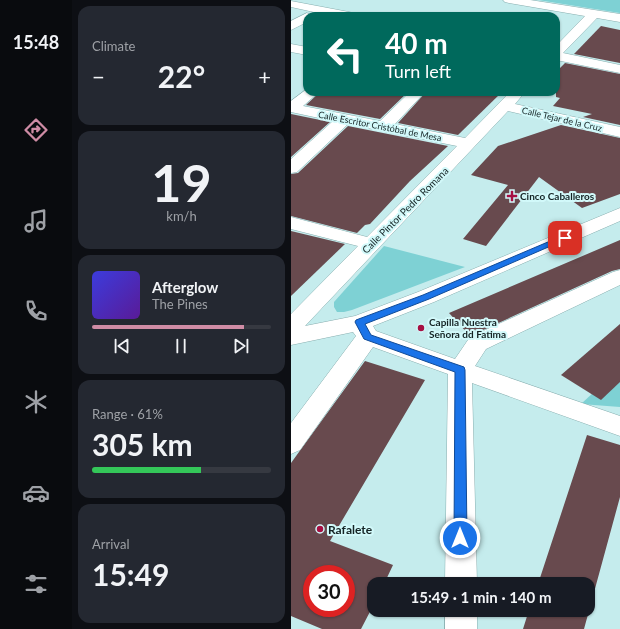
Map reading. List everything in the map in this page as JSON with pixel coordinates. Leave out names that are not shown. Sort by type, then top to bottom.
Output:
[{"type":"street","points":[[315,12],[336,0]]},
{"type":"street","points":[[509,0],[620,18]]},
{"type":"street","points":[[291,4],[308,12]]},
{"type":"street","points":[[560,51],[594,14]]},
{"type":"street","points":[[291,26],[303,19]]},
{"type":"street","points":[[291,48],[303,50]]},
{"type":"street","points":[[560,56],[620,69]]},
{"type":"street","points":[[291,108],[307,96]]},
{"type":"street","points":[[383,127],[414,96]]},
{"type":"street","name":"Calle Pintor Pedro Romana","points":[[291,327],[514,96]]},
{"type":"street","name":"Calle Tejar de la Cruz","points":[[504,106],[620,132]]},
{"type":"street","name":"Calle Escritor Cristóbal de Mesa","points":[[291,108],[469,144]]},
{"type":"street","points":[[291,168],[345,119]]},
{"type":"street","points":[[291,337],[364,330],[426,297],[620,214]]},
{"type":"street","points":[[291,223],[372,244]]},
{"type":"street","points":[[461,577],[460,370],[478,343],[620,277]]},
{"type":"street","points":[[364,330],[460,370],[620,426]]},
{"type":"street","points":[[291,443],[364,330]]},
{"type":"street","points":[[461,617],[461,629]]},
{"type":"shaded area","points":[[538,0],[620,0],[620,13]]},
{"type":"shaded area","points":[[384,246],[465,267],[352,310],[337,312],[334,307],[334,302]]},
{"type":"shaded area","points":[[620,368],[620,407],[581,404]]},
{"type":"building","points":[[601,26],[620,30],[620,63],[574,54]]},
{"type":"building","points":[[565,63],[620,74],[620,125],[583,117],[592,114],[553,106],[560,98],[556,96],[560,96],[560,68]]},
{"type":"building","points":[[316,96],[404,96],[380,119],[306,105]]},
{"type":"building","points":[[422,96],[498,96],[458,135],[398,123]]},
{"type":"building","points":[[291,114],[330,122],[291,157]]},
{"type":"building","points":[[561,125],[620,138],[620,194],[582,208],[539,177],[486,246],[463,239],[508,185],[471,175],[498,146]]},
{"type":"building","points":[[348,126],[448,146],[410,181],[370,224],[365,225],[357,233],[291,216],[291,174],[298,173]]},
{"type":"building","points":[[291,231],[345,244],[291,296]]},
{"type":"building","points":[[620,240],[620,269],[612,271],[470,336],[449,313]]},
{"type":"building","points":[[620,324],[620,382],[601,400],[561,375]]},
{"type":"building","points":[[365,361],[425,380],[330,541],[393,565],[387,577],[367,577],[367,617],[361,629],[322,629],[291,616],[291,463]]},
{"type":"building","points":[[587,435],[620,445],[620,497],[595,589],[595,577],[540,577]]},
{"type":"building","points":[[527,617],[587,617],[584,629],[523,629]]},
{"type":"place","name":"Cinco Caballeros","points":[[512,196]]},
{"type":"place","name":"Capilla Nuestra Señora dd Fatima","points":[[421,328]]},
{"type":"place","name":"Rafalete","points":[[320,529]]},
{"type":"route","points":[[460,538],[460,370],[368,337],[359,322],[426,297],[565,238]]}]
